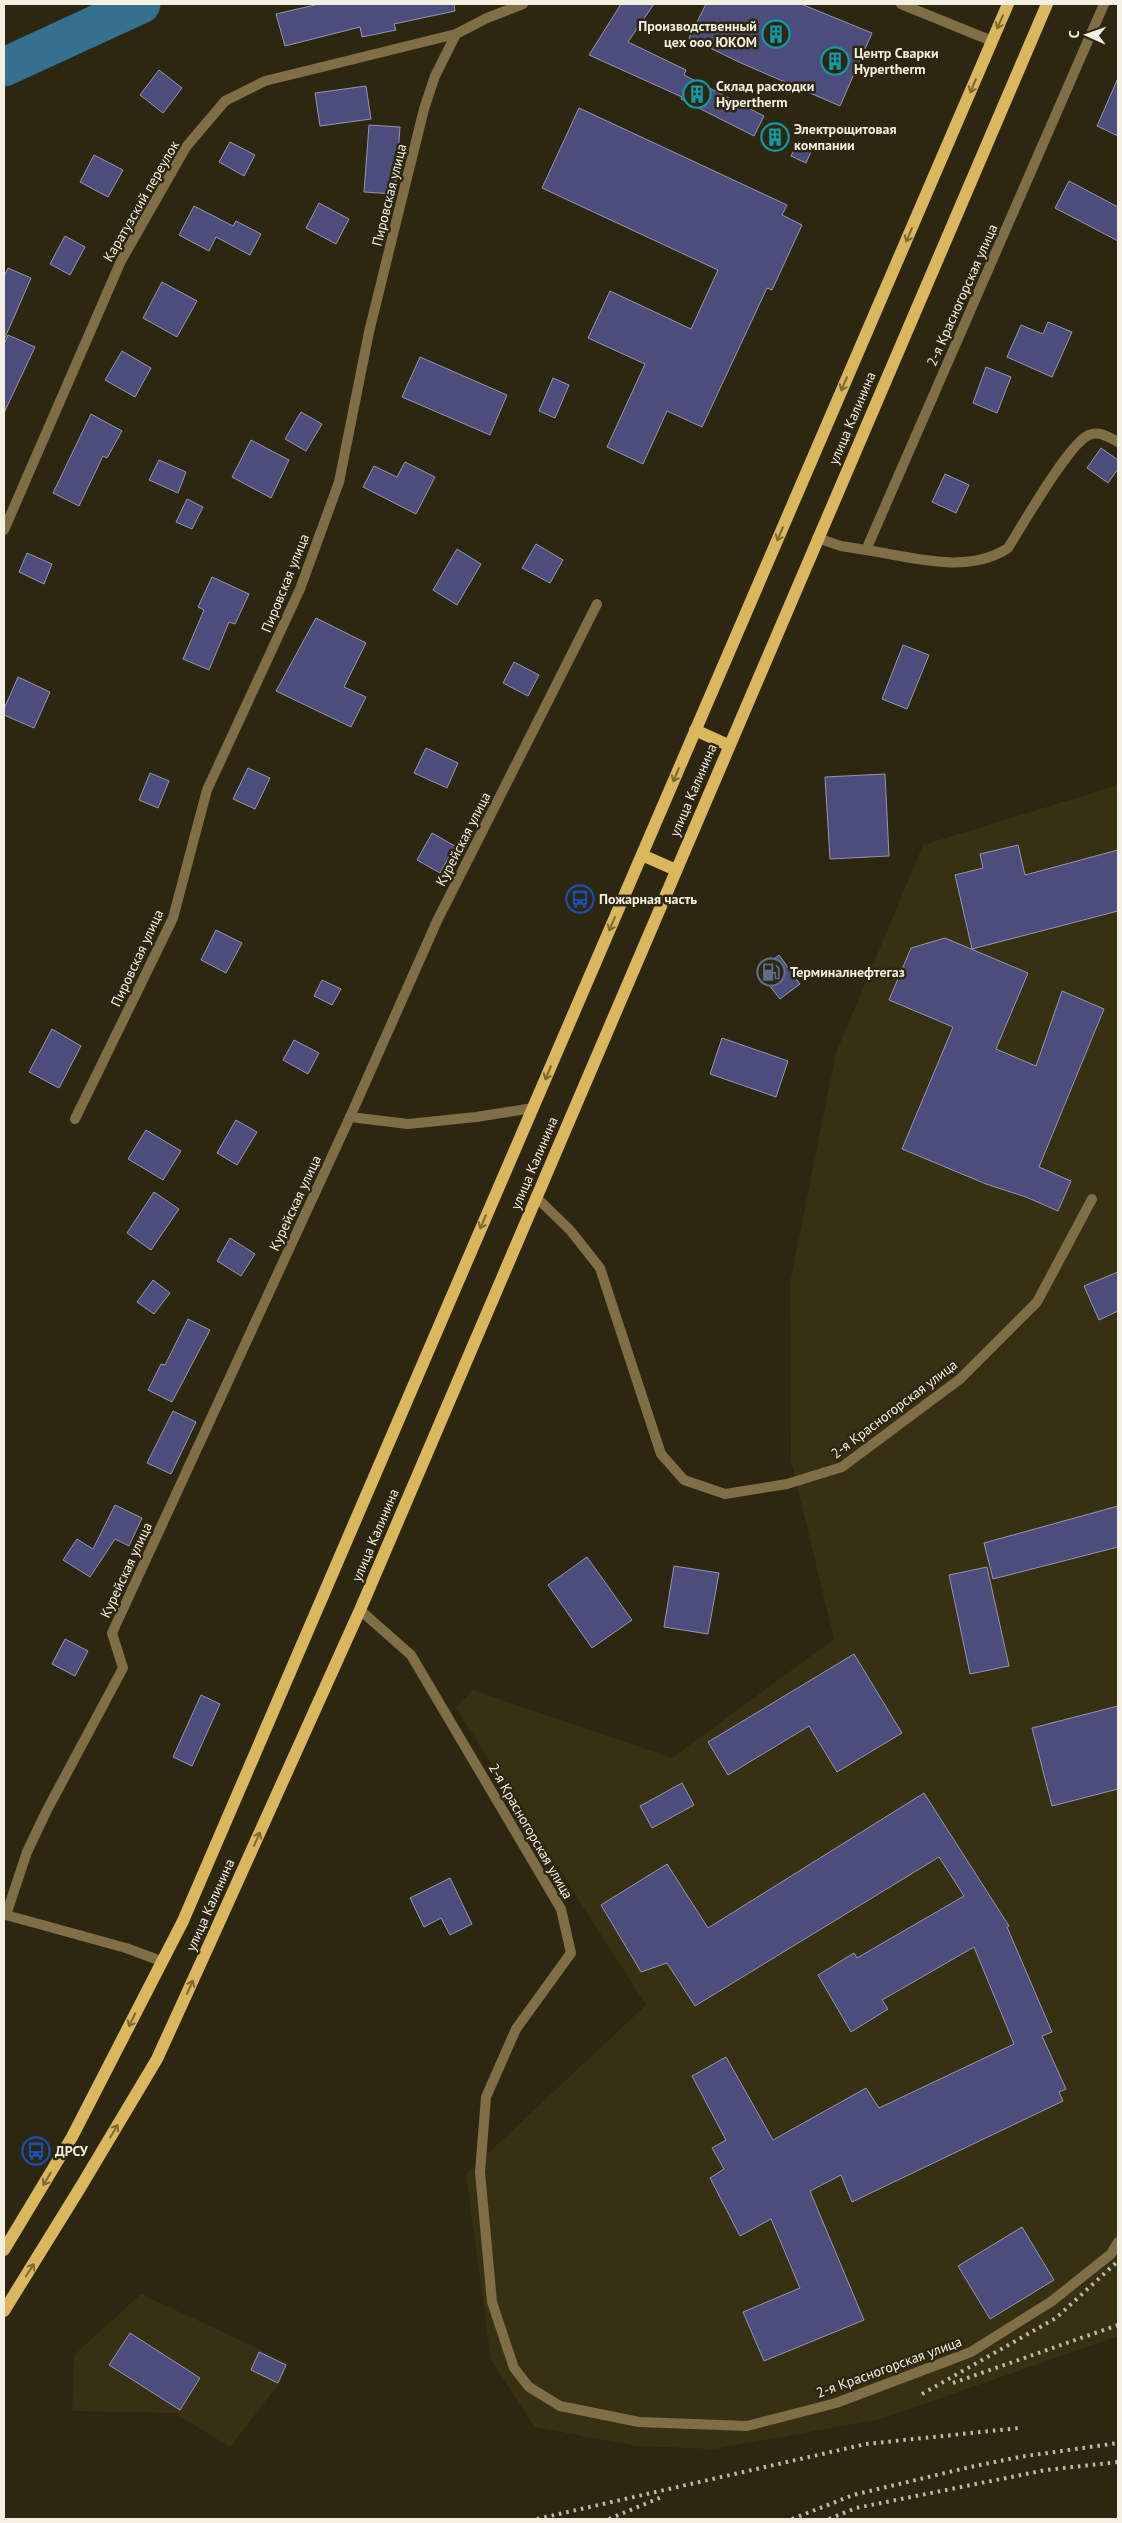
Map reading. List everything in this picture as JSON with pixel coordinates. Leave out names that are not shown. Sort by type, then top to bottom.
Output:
[{"type":"main road","name":"улица Калинина","points":[[4,2250],[72,2137],[183,1921],[1008,4]]},
{"type":"main road","name":"улица Калинина","points":[[4,2311],[157,2059],[360,1610],[728,745],[1047,4]]},
{"type":"main road","points":[[695,730],[728,745]]},
{"type":"main road","points":[[642,856],[676,870]]},
{"type":"street","name":"Каратузский переулок","points":[[4,530],[121,261],[186,147],[225,101],[265,81],[456,34],[487,18],[523,4]]},
{"type":"street","points":[[901,4],[992,41]]},
{"type":"street","name":"2-я Красногорская улица","points":[[866,550],[1104,4]]},
{"type":"street","name":"Пировская улица","points":[[75,1119],[173,918],[206,790],[300,589],[339,482],[369,332],[424,110],[435,76],[456,34]]},
{"type":"street","points":[[817,538],[840,546],[962,563],[995,556],[1008,548],[1060,466],[1084,437],[1099,433],[1118,442]]},
{"type":"street","name":"Курейская улица","points":[[161,1961],[126,1948],[6,1915],[27,1852],[47,1810],[123,1668],[112,1633],[350,1117],[437,922],[597,604]]},
{"type":"street","points":[[350,1117],[408,1124],[476,1117],[533,1108]]},
{"type":"street","name":"2-я Красногорская улица","points":[[536,1197],[570,1230],[600,1268],[662,1454],[684,1480],[725,1494],[787,1484],[842,1467],[960,1379],[1037,1302],[1092,1199]]},
{"type":"street","name":"2-я Красногорская улица","points":[[360,1610],[412,1655],[561,1909],[572,1952],[516,2029],[486,2097],[480,2172],[492,2302],[514,2368],[529,2387],[560,2406],[639,2422],[746,2426],[836,2403],[971,2352],[1052,2301],[1111,2254],[1118,2242]]},
{"type":"shaded area","points":[[1118,785],[1118,2336],[881,2419],[714,2449],[636,2446],[535,2427],[491,2360],[466,2174],[646,2005],[456,1708],[473,1690],[672,1758],[834,1639],[791,1461],[790,1283],[836,1053],[923,845]]},
{"type":"shaded area","points":[[141,2294],[289,2363],[278,2385],[230,2447],[175,2413],[72,2411],[74,2355]]},
{"type":"building","points":[[319,4],[454,4],[455,11],[394,24],[396,30],[362,37],[360,27],[285,46],[276,14]]},
{"type":"building","points":[[621,4],[654,4],[628,42],[686,70],[684,75],[764,116],[754,136],[681,99],[682,97],[589,55]]},
{"type":"building","points":[[706,4],[801,4],[872,33],[840,106],[689,38]]},
{"type":"building","points":[[159,70],[182,88],[163,113],[140,95]]},
{"type":"building","points":[[1118,78],[1118,136],[1097,126]]},
{"type":"building","points":[[366,86],[371,119],[320,126],[315,93]]},
{"type":"building","points":[[579,108],[787,205],[782,215],[802,225],[772,290],[767,288],[702,427],[667,411],[643,464],[607,447],[645,364],[588,338],[610,291],[691,329],[718,270],[542,188]]},
{"type":"building","points":[[369,125],[400,127],[395,194],[364,192]]},
{"type":"building","points":[[798,141],[813,147],[806,163],[791,156]]},
{"type":"building","points":[[230,142],[255,155],[244,176],[219,162]]},
{"type":"building","points":[[94,155],[123,170],[108,197],[80,182]]},
{"type":"building","points":[[1069,181],[1118,207],[1118,241],[1055,208]]},
{"type":"building","points":[[319,203],[349,219],[336,244],[306,228]]},
{"type":"building","points":[[194,206],[233,226],[236,221],[261,234],[250,255],[216,237],[209,251],[179,235]]},
{"type":"building","points":[[65,236],[85,247],[70,275],[50,264]]},
{"type":"building","points":[[8,268],[31,278],[4,340],[4,277]]},
{"type":"building","points":[[162,282],[197,301],[177,337],[143,318]]},
{"type":"building","points":[[1048,322],[1072,332],[1052,377],[1007,357],[1021,325],[1043,334]]},
{"type":"building","points":[[8,335],[35,347],[4,413],[4,344]]},
{"type":"building","points":[[122,351],[151,368],[135,397],[105,380]]},
{"type":"building","points":[[420,357],[507,395],[490,435],[402,397]]},
{"type":"building","points":[[986,367],[1011,377],[997,413],[973,403]]},
{"type":"building","points":[[553,378],[569,385],[555,418],[539,411]]},
{"type":"building","points":[[301,412],[322,424],[306,451],[285,439]]},
{"type":"building","points":[[91,414],[122,431],[107,458],[103,456],[79,506],[53,493]]},
{"type":"building","points":[[251,440],[289,460],[271,498],[232,477]]},
{"type":"building","points":[[1101,448],[1118,460],[1118,469],[1108,483],[1087,468]]},
{"type":"building","points":[[159,460],[186,472],[178,493],[149,480]]},
{"type":"building","points":[[405,462],[435,477],[416,514],[363,487],[374,466],[397,477]]},
{"type":"building","points":[[945,474],[969,485],[956,513],[932,502]]},
{"type":"building","points":[[187,499],[203,507],[192,529],[176,522]]},
{"type":"building","points":[[536,544],[563,560],[550,583],[522,568]]},
{"type":"building","points":[[457,549],[481,564],[457,605],[433,590]]},
{"type":"building","points":[[27,553],[52,564],[44,584],[19,572]]},
{"type":"building","points":[[212,577],[249,594],[235,624],[229,622],[209,670],[183,659],[204,610],[198,607]]},
{"type":"building","points":[[316,618],[366,643],[344,687],[366,697],[351,727],[276,691]]},
{"type":"building","points":[[903,645],[929,655],[907,709],[882,699]]},
{"type":"building","points":[[514,662],[539,675],[528,696],[503,683]]},
{"type":"building","points":[[18,677],[50,692],[34,728],[4,715],[4,709]]},
{"type":"building","points":[[426,748],[458,763],[447,788],[414,773]]},
{"type":"building","points":[[248,768],[270,778],[255,809],[233,799]]},
{"type":"building","points":[[150,773],[169,781],[158,808],[139,800]]},
{"type":"building","points":[[885,774],[889,856],[830,859],[825,777]]},
{"type":"building","points":[[432,833],[455,846],[440,873],[417,860]]},
{"type":"building","points":[[1018,845],[1025,875],[1118,850],[1118,911],[972,949],[955,875],[983,868],[980,854]]},
{"type":"building","points":[[216,930],[242,943],[226,973],[201,960]]},
{"type":"building","points":[[945,938],[1028,973],[996,1049],[1036,1066],[1062,991],[1104,1009],[1039,1167],[1071,1181],[1058,1211],[1026,1197],[986,1184],[902,1149],[953,1027],[889,1000],[911,948]]},
{"type":"building","points":[[779,955],[800,984],[780,999],[758,971]]},
{"type":"building","points":[[322,980],[341,989],[332,1005],[314,996]]},
{"type":"building","points":[[52,1029],[81,1046],[59,1088],[29,1072]]},
{"type":"building","points":[[722,1038],[788,1061],[776,1097],[710,1074]]},
{"type":"building","points":[[294,1040],[319,1053],[308,1074],[283,1060]]},
{"type":"building","points":[[236,1120],[257,1132],[237,1165],[217,1153]]},
{"type":"building","points":[[146,1130],[181,1151],[163,1180],[128,1159]]},
{"type":"building","points":[[154,1192],[179,1209],[151,1250],[127,1233]]},
{"type":"building","points":[[230,1238],[255,1254],[241,1276],[217,1261]]},
{"type":"building","points":[[1118,1272],[1118,1311],[1099,1320],[1084,1286]]},
{"type":"building","points":[[153,1280],[170,1293],[154,1314],[137,1302]]},
{"type":"building","points":[[188,1319],[210,1330],[172,1402],[148,1390],[161,1364],[165,1365]]},
{"type":"building","points":[[173,1411],[196,1422],[171,1474],[147,1463]]},
{"type":"building","points":[[115,1505],[142,1518],[129,1546],[115,1539],[90,1577],[63,1560],[77,1539],[93,1549]]},
{"type":"building","points":[[1118,1506],[1118,1547],[993,1579],[984,1543]]},
{"type":"building","points":[[587,1557],[632,1620],[592,1648],[548,1585]]},
{"type":"building","points":[[674,1566],[719,1573],[708,1634],[664,1627]]},
{"type":"building","points":[[987,1567],[1009,1666],[970,1674],[949,1575]]},
{"type":"building","points":[[65,1639],[88,1651],[75,1676],[52,1664]]},
{"type":"building","points":[[854,1654],[902,1733],[837,1772],[809,1726],[728,1775],[708,1742]]},
{"type":"building","points":[[201,1695],[220,1704],[192,1766],[173,1757]]},
{"type":"building","points":[[1118,1706],[1118,1789],[1052,1806],[1032,1728]]},
{"type":"building","points":[[682,1783],[694,1805],[652,1828],[640,1806]]},
{"type":"building","points":[[924,1793],[1009,1926],[1007,1927],[1052,2032],[1042,2036],[1066,2089],[1059,2092],[1063,2101],[852,2202],[841,2175],[810,2191],[864,2320],[764,2361],[743,2312],[800,2288],[771,2219],[740,2236],[710,2178],[724,2169],[712,2148],[726,2140],[692,2076],[726,2057],[773,2140],[866,2088],[879,2108],[1014,2044],[974,1947],[882,2000],[888,2009],[851,2032],[818,1975],[854,1953],[857,1958],[964,1896],[939,1857],[695,2006],[667,1963],[641,1972],[601,1905],[667,1864],[708,1928]]},
{"type":"building","points":[[450,1878],[472,1924],[450,1935],[441,1918],[424,1927],[410,1898]]},
{"type":"building","points":[[1022,2227],[1054,2280],[990,2319],[958,2266]]},
{"type":"building","points":[[130,2333],[200,2378],[180,2410],[109,2365]]},
{"type":"building","points":[[259,2352],[286,2365],[278,2383],[251,2370]]},
{"type":"waterway","points":[[4,67],[141,4]]},
{"type":"railway","points":[[922,2394],[1056,2318],[1118,2261]]},
{"type":"railway","points":[[953,2383],[1118,2325]]},
{"type":"railway","points":[[537,2519],[866,2444],[1019,2428]]},
{"type":"railway","points":[[792,2519],[853,2495],[970,2467],[1019,2457],[1118,2443]]},
{"type":"railway","points":[[829,2519],[856,2508],[1046,2470],[1118,2462]]},
{"type":"railway","points":[[609,2519],[664,2496]]},
{"type":"place","name":"Производственный цех ооо ЮКОМ","points":[[776,34]]},
{"type":"place","name":"Центр Сварки Hypertherm","points":[[835,61]]},
{"type":"place","name":"Склад расходки Hypertherm","points":[[697,94]]},
{"type":"place","name":"Электрощитовая компании","points":[[775,137]]},
{"type":"place","name":"Пожарная часть","points":[[580,899]]},
{"type":"place","name":"Терминалнефтегаз","points":[[771,972]]},
{"type":"place","name":"ДРСУ","points":[[36,2151]]}]
